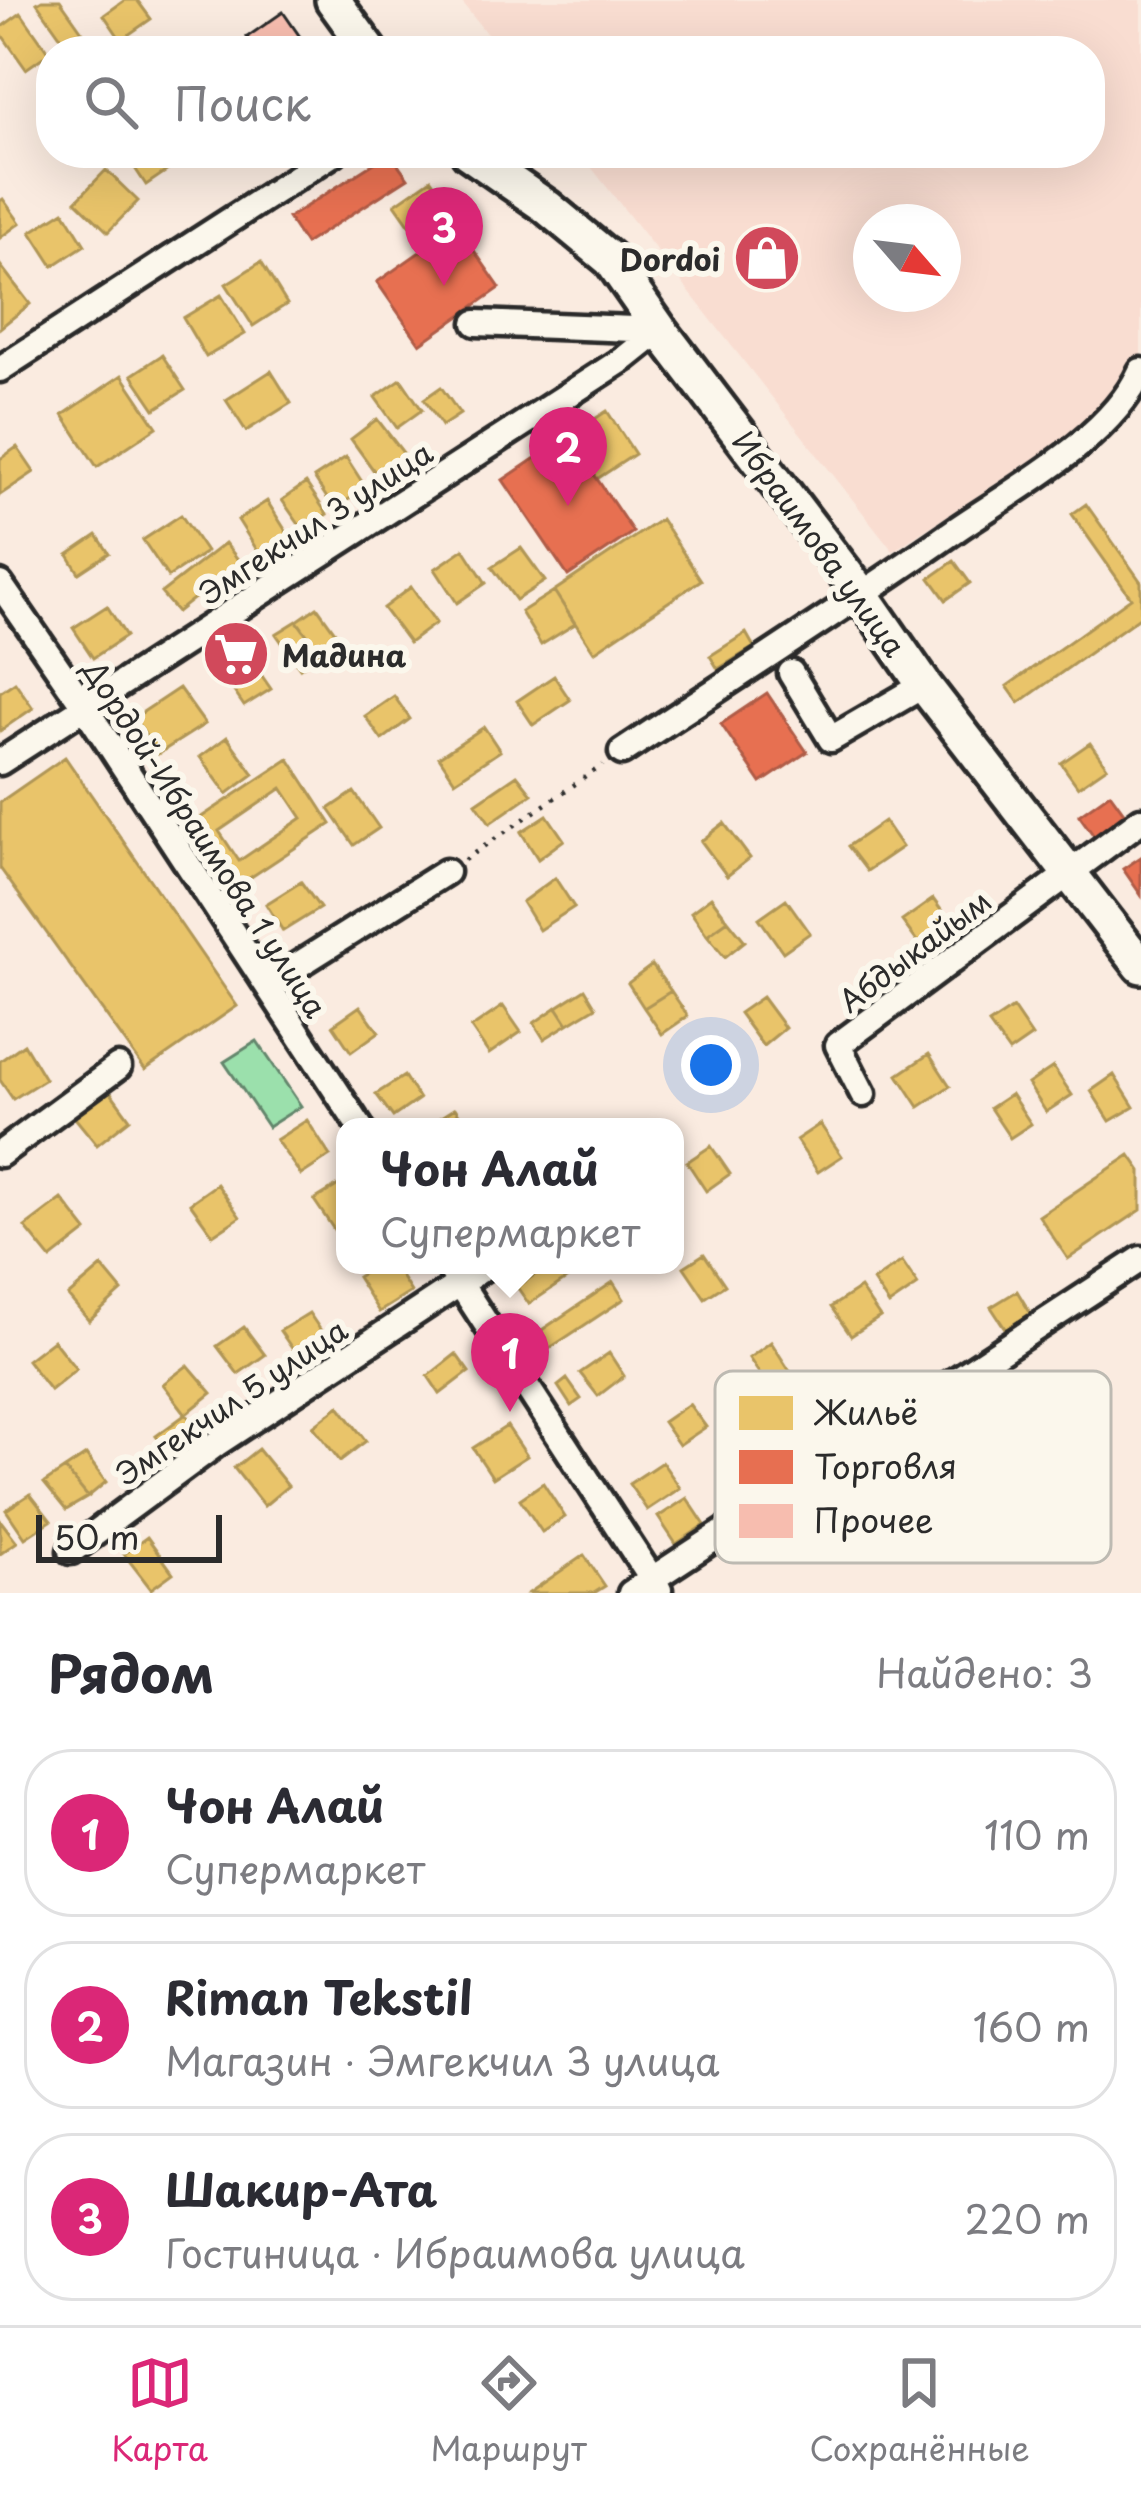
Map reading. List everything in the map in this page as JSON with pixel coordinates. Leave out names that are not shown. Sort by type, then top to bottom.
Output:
[{"type":"main road","points":[[333,0],[359,36]]},
{"type":"main road","name":"Ибраимова улица","points":[[491,168],[611,260],[924,685],[1141,966]]},
{"type":"street","points":[[0,369],[311,168]]},
{"type":"street","points":[[476,323],[660,330]]},
{"type":"street","name":"Эмгекчил 3 улица","points":[[0,762],[625,358],[660,330]]},
{"type":"street","points":[[622,752],[861,596],[1089,438],[1133,388],[1141,371]]},
{"type":"street","name":"Дордой-Ибраимова 1 улица","points":[[0,584],[354,1118]]},
{"type":"street","points":[[790,673],[831,739],[924,685]]},
{"type":"street","points":[[1070,871],[1141,820]]},
{"type":"street","name":"Абдыкайым","points":[[863,1094],[838,1045],[1070,871]]},
{"type":"street","points":[[268,983],[446,872]]},
{"type":"street","points":[[0,1154],[118,1066]]},
{"type":"street","points":[[972,1371],[1141,1259]]},
{"type":"street","points":[[454,1274],[648,1588],[715,1543]]},
{"type":"street","name":"Эмгекчил 5 улица","points":[[71,1551],[454,1274]]},
{"type":"path","points":[[446,872],[622,752]]},
{"type":"shaded area","name":"Dordoi","points":[[460,0],[1141,0],[1141,389],[893,551],[592,168],[1105,168],[1105,36],[488,36]]},
{"type":"green space","points":[[257,1041],[301,1106],[268,1127],[224,1062]]},
{"type":"building: Жильё","points":[[60,0],[85,36],[60,36],[37,3]]},
{"type":"building: Жильё","points":[[125,0],[137,0],[151,19],[127,36],[118,36],[104,15]]},
{"type":"building: Жильё","points":[[21,13],[37,36],[36,62],[26,69],[0,28]]},
{"type":"building: Жильё","points":[[135,168],[171,168],[146,185]]},
{"type":"building: Жильё","points":[[106,170],[138,201],[108,232],[76,201]]},
{"type":"building: Жильё","points":[[431,179],[454,212],[418,237],[395,204]]},
{"type":"building: Жильё","points":[[0,201],[20,223],[0,238]]},
{"type":"building: Жильё","points":[[64,211],[85,245],[53,266],[31,232]]},
{"type":"building: Жильё","points":[[261,262],[287,304],[253,326],[226,284]]},
{"type":"building: Жильё","points":[[0,265],[30,304],[0,328]]},
{"type":"building: Жильё","points":[[221,295],[245,334],[206,357],[183,318]]},
{"type":"building: Жильё","points":[[162,355],[185,390],[155,409],[132,375]]},
{"type":"building: Жильё","points":[[271,371],[291,403],[246,431],[226,400]]},
{"type":"building: Жильё","points":[[122,375],[157,427],[97,467],[63,415]]},
{"type":"building: Жильё","points":[[401,379],[422,410],[397,428],[375,397]]},
{"type":"building: Жильё","points":[[441,387],[460,414],[442,426],[424,399]]},
{"type":"building: Жильё","points":[[607,411],[635,454],[597,479],[568,436]]},
{"type":"building: Жильё","points":[[377,419],[404,454],[377,475],[351,439]]},
{"type":"building: Жильё","points":[[17,447],[34,472],[0,495],[0,459]]},
{"type":"building: Жильё","points":[[346,457],[366,488],[334,509],[314,478]]},
{"type":"building: Жильё","points":[[306,483],[327,514],[303,530],[282,500]]},
{"type":"building: Жильё","points":[[267,501],[291,539],[262,558],[238,520]]},
{"type":"building: Жильё","points":[[1086,504],[1141,582],[1141,616],[1019,703],[1007,686],[1131,598],[1072,514]]},
{"type":"building: Жильё","points":[[181,515],[206,552],[168,577],[143,540]]},
{"type":"building: Жильё","points":[[661,519],[701,580],[594,652],[554,591]]},
{"type":"building: Жильё","points":[[97,535],[109,553],[79,573],[68,555]]},
{"type":"building: Жильё","points":[[225,543],[240,562],[177,612],[161,593]]},
{"type":"building: Жильё","points":[[521,548],[545,581],[516,600],[492,567]]},
{"type":"building: Жильё","points":[[464,549],[486,583],[457,603],[435,569]]},
{"type":"building: Жильё","points":[[954,561],[970,583],[946,600],[930,578]]},
{"type":"building: Жильё","points":[[411,587],[436,623],[409,643],[383,608]]},
{"type":"building: Жильё","points":[[554,591],[575,624],[541,645],[521,612]]},
{"type":"building: Жильё","points":[[107,606],[126,636],[93,658],[73,628]]},
{"type":"building: Жильё","points":[[317,607],[340,639],[320,653],[297,621]]},
{"type":"building: Жильё","points":[[297,621],[320,653],[300,668],[276,634]]},
{"type":"building: Жильё","points":[[746,633],[754,647],[718,669],[710,656]]},
{"type":"building: Жильё","points":[[251,660],[271,689],[244,706],[224,677]]},
{"type":"building: Жильё","points":[[554,676],[570,700],[533,725],[517,701]]},
{"type":"building: Жильё","points":[[15,682],[33,708],[0,731],[0,692]]},
{"type":"building: Жильё","points":[[179,688],[205,724],[158,754],[134,718]]},
{"type":"building: Жильё","points":[[394,696],[410,719],[382,740],[365,716]]},
{"type":"building: Жильё","points":[[484,727],[500,751],[455,781],[439,757]]},
{"type":"building: Жильё","points":[[227,737],[254,774],[227,794],[200,757]]},
{"type":"building: Жильё","points":[[1090,743],[1107,767],[1078,787],[1061,763]]},
{"type":"building: Жильё","points":[[65,757],[237,1006],[145,1070],[0,868],[0,802]]},
{"type":"building: Жильё","points":[[289,759],[331,824],[233,889],[191,824]],"holes":[[[282,788],[302,818],[239,861],[219,831]]]},
{"type":"building: Жильё","points":[[517,775],[532,794],[490,823],[476,803]]},
{"type":"building: Жильё","points":[[354,792],[379,828],[354,845],[329,809]]},
{"type":"building: Жильё","points":[[547,815],[564,840],[538,859],[521,832]]},
{"type":"building: Жильё","points":[[884,821],[902,847],[867,871],[848,846]]},
{"type":"building: Жильё","points":[[724,823],[750,858],[727,876],[701,841]]},
{"type":"building: Жильё","points":[[555,878],[574,907],[539,930],[522,902]]},
{"type":"building: Жильё","points":[[301,882],[320,908],[283,931],[266,904]]},
{"type":"building: Жильё","points":[[711,897],[728,920],[707,935],[691,912]]},
{"type":"building: Жильё","points":[[786,899],[810,933],[783,952],[759,918]]},
{"type":"building: Жильё","points":[[933,899],[955,929],[924,951],[902,921]]},
{"type":"building: Жильё","points":[[728,920],[745,941],[725,957],[707,935]]},
{"type":"building: Жильё","points":[[652,965],[671,991],[644,1008],[628,983]]},
{"type":"building: Жильё","points":[[585,989],[596,1007],[568,1024],[557,1007]]},
{"type":"building: Жильё","points":[[671,991],[688,1016],[662,1034],[644,1008]]},
{"type":"building: Жильё","points":[[762,997],[785,1028],[763,1046],[739,1013]]},
{"type":"building: Жильё","points":[[360,1006],[379,1032],[351,1052],[333,1025]]},
{"type":"building: Жильё","points":[[503,1006],[521,1032],[489,1054],[471,1028]]},
{"type":"building: Жильё","points":[[557,1007],[568,1024],[544,1039],[534,1023]]},
{"type":"building: Жильё","points":[[1013,1008],[1032,1036],[1009,1052],[989,1024]]},
{"type":"building: Жильё","points":[[24,1044],[45,1079],[13,1099],[0,1080],[0,1061]]},
{"type":"building: Жильё","points":[[929,1054],[950,1086],[919,1107],[898,1075]]},
{"type":"building: Жильё","points":[[1053,1067],[1072,1095],[1046,1112],[1028,1084]]},
{"type":"building: Жильё","points":[[1114,1075],[1134,1107],[1110,1121],[1091,1091]]},
{"type":"building: Жильё","points":[[404,1076],[419,1099],[393,1117],[376,1094]]},
{"type":"building: Жильё","points":[[106,1086],[130,1119],[97,1145],[71,1113]]},
{"type":"building: Жильё","points":[[1011,1094],[1031,1124],[1010,1138],[990,1108]]},
{"type":"building: Жильё","points":[[455,1108],[461,1118],[439,1118]]},
{"type":"building: Жильё","points":[[307,1120],[330,1156],[301,1175],[276,1140]]},
{"type":"building: Жильё","points":[[820,1124],[842,1156],[818,1172],[796,1140]]},
{"type":"building: Жильё","points":[[711,1146],[730,1174],[706,1191],[687,1162]]},
{"type":"building: Жильё","points":[[1130,1155],[1141,1171],[1141,1210],[1068,1259],[1039,1216]]},
{"type":"building: Жильё","points":[[217,1184],[240,1217],[213,1235],[190,1203]]},
{"type":"building: Жильё","points":[[336,1187],[336,1233],[314,1200]]},
{"type":"building: Жильё","points":[[62,1199],[87,1231],[51,1259],[25,1227]]},
{"type":"building: Жильё","points":[[704,1254],[725,1285],[705,1298],[684,1267]]},
{"type":"building: Жильё","points":[[902,1261],[918,1285],[889,1305],[873,1281]]},
{"type":"building: Жильё","points":[[102,1267],[122,1291],[89,1321],[68,1296]]},
{"type":"building: Жильё","points":[[400,1274],[411,1292],[379,1312],[357,1277]]},
{"type":"building: Жильё","points":[[536,1274],[574,1274],[529,1304],[517,1287]]},
{"type":"building: Жильё","points":[[613,1282],[624,1299],[541,1354],[530,1338]]},
{"type":"building: Жильё","points":[[860,1288],[880,1317],[851,1336],[831,1307]]},
{"type":"building: Жильё","points":[[1017,1291],[1034,1319],[1010,1336],[991,1307]]},
{"type":"building: Жильё","points":[[309,1313],[328,1341],[300,1360],[280,1331]]},
{"type":"building: Жильё","points":[[244,1327],[265,1355],[238,1374],[217,1346]]},
{"type":"building: Жильё","points":[[53,1340],[76,1369],[50,1390],[27,1360]]},
{"type":"building: Жильё","points":[[771,1342],[790,1371],[758,1371],[749,1358]]},
{"type":"building: Жильё","points":[[609,1353],[624,1376],[598,1396],[580,1373]]},
{"type":"building: Жильё","points":[[456,1354],[469,1372],[440,1394],[428,1376]]},
{"type":"building: Жильё","points":[[188,1365],[212,1393],[186,1414],[163,1384]]},
{"type":"building: Жильё","points":[[567,1379],[581,1399],[571,1406],[558,1386]]},
{"type":"building: Жильё","points":[[689,1404],[706,1427],[679,1445],[663,1422]]},
{"type":"building: Жильё","points":[[339,1406],[366,1441],[340,1461],[313,1426]]},
{"type":"building: Жильё","points":[[186,1414],[204,1437],[174,1458],[156,1436]]},
{"type":"building: Жильё","points":[[507,1426],[527,1456],[493,1478],[473,1448]]},
{"type":"building: Жильё","points":[[258,1449],[288,1486],[264,1506],[234,1468]]},
{"type":"building: Жильё","points":[[86,1455],[106,1482],[88,1497],[65,1469]]},
{"type":"building: Жильё","points":[[662,1462],[680,1488],[647,1510],[629,1484]]},
{"type":"building: Жильё","points":[[65,1469],[88,1497],[66,1510],[44,1483]]},
{"type":"building: Жильё","points":[[543,1483],[565,1517],[542,1532],[520,1499]]},
{"type":"building: Жильё","points":[[30,1494],[51,1521],[25,1538],[6,1510]]},
{"type":"building: Жильё","points":[[687,1498],[705,1525],[676,1544],[658,1517]]},
{"type":"building: Жильё","points":[[0,1520],[17,1542],[0,1554]]},
{"type":"building: Жильё","points":[[147,1537],[173,1573],[151,1589],[124,1554]]},
{"type":"building: Жильё","points":[[584,1555],[605,1586],[594,1593],[529,1593]]},
{"type":"building: Торговля","points":[[366,168],[401,168],[408,178],[305,244],[288,218]]},
{"type":"building: Торговля","points":[[457,226],[500,288],[420,344],[377,282]]},
{"type":"building: Торговля","points":[[568,436],[633,532],[568,576],[503,480]]},
{"type":"building: Торговля","name":"Мадина","points":[[237,639],[251,660],[235,670],[221,649]]},
{"type":"building: Торговля","points":[[767,693],[807,752],[761,783],[721,724]]},
{"type":"building: Торговля","points":[[1110,793],[1125,814],[1094,836],[1079,815]]},
{"type":"building: Торговля","points":[[1141,857],[1141,895],[1123,869]]},
{"type":"building: Прочее","points":[[283,12],[300,36],[248,36]]},
{"type":"place","name":"Dordoi","points":[[767,258]]},
{"type":"place","name":"Шакир-Ата","points":[[444,286]]},
{"type":"place","name":"Riman Tekstil","points":[[568,506]]},
{"type":"place","name":"Мадина","points":[[236,654]]},
{"type":"place","name":"Чон Алай","points":[[510,1412]]}]
